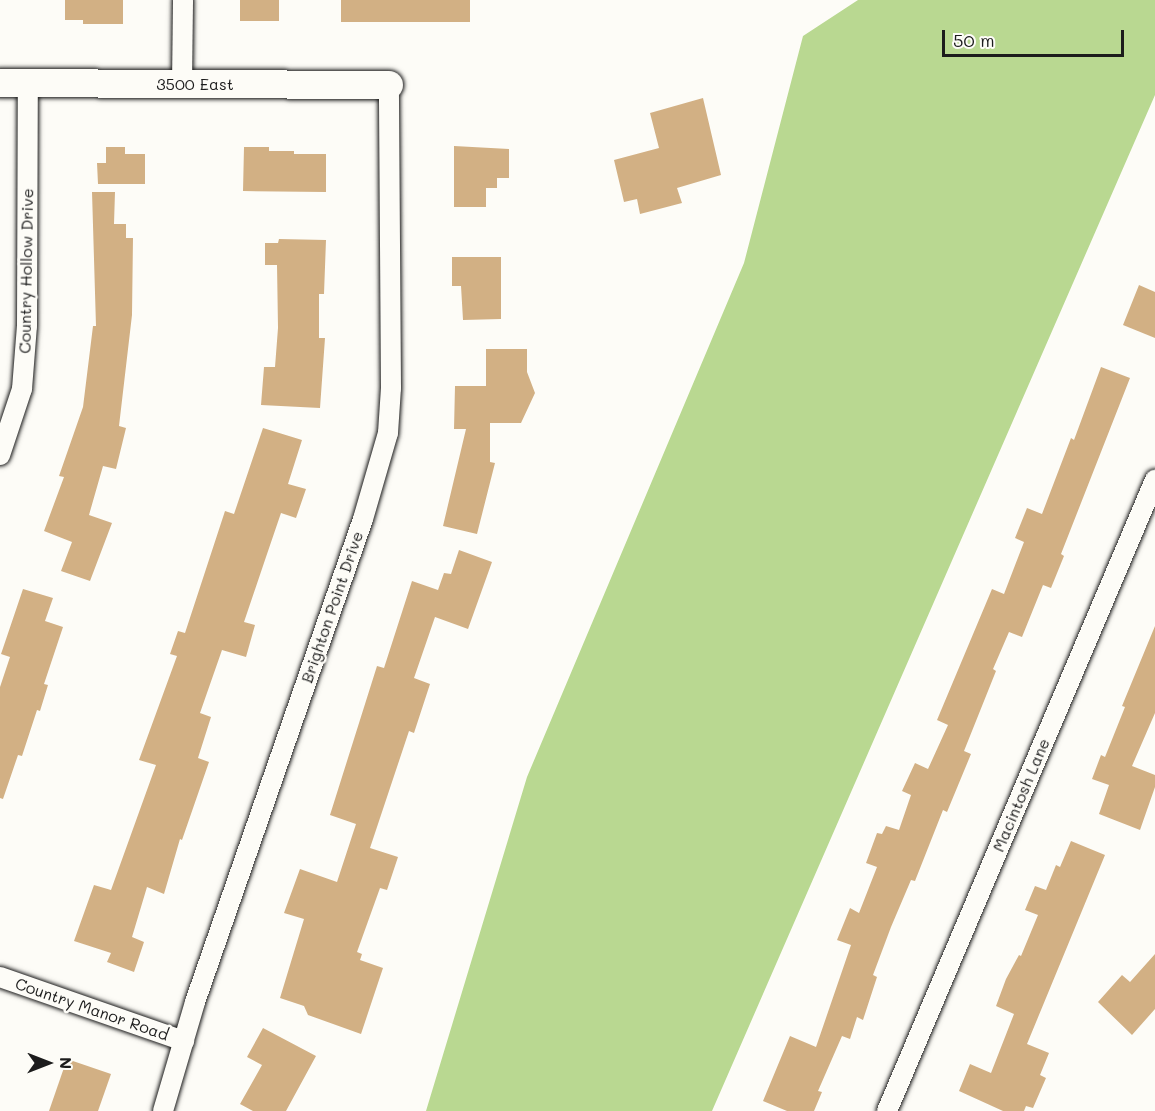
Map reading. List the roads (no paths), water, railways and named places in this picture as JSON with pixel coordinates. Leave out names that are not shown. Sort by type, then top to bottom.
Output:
[{"type":"street","points":[[183,0],[183,84]]},
{"type":"street","name":"3500 East","points":[[0,83],[389,85]]},
{"type":"street","name":"Country Hollow Drive","points":[[0,456],[22,389],[27,326],[28,83]]},
{"type":"street","name":"Brighton Point Drive","points":[[163,1111],[184,1041],[363,519],[388,433],[391,388],[389,85]]},
{"type":"street","name":"Macintosh Lane","points":[[887,1111],[1155,480]]},
{"type":"street","name":"Country Manor Road","points":[[0,977],[184,1041]]}]
